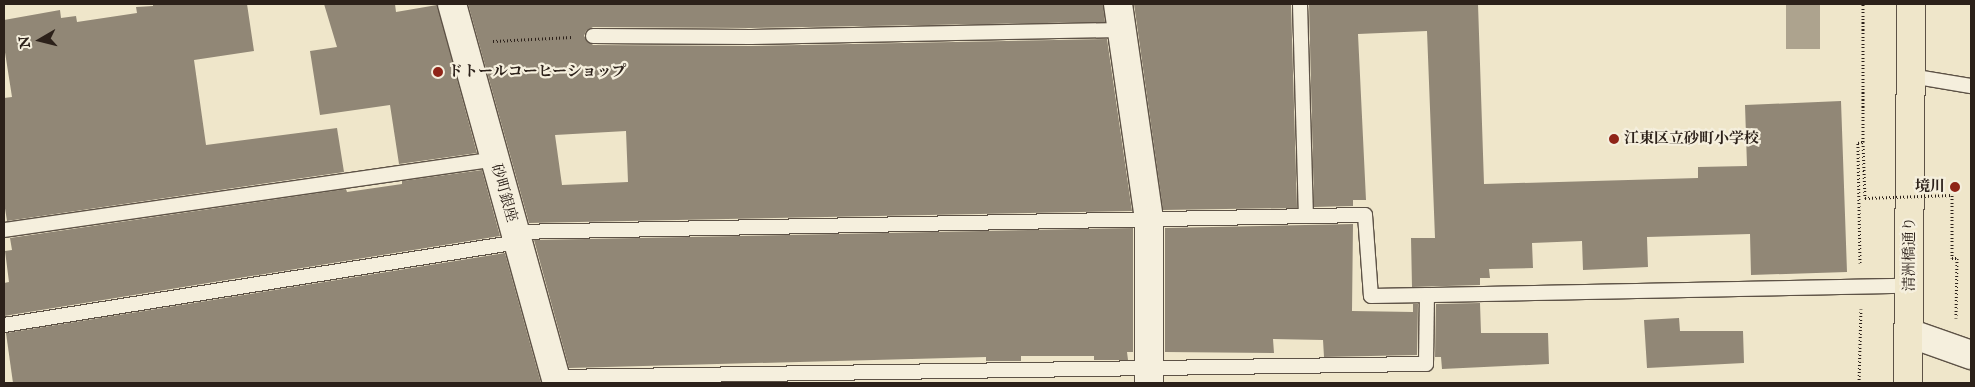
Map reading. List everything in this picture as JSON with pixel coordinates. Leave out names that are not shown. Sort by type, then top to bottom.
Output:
[{"type":"main road","name":"清洲橋通り","points":[[1908,383],[1911,4]]},
{"type":"street","name":"砂町銀座","points":[[452,4],[556,380]]},
{"type":"street","points":[[1120,17],[1149,220],[1149,375]]},
{"type":"street","points":[[1909,333],[1963,352]]},
{"type":"lane","points":[[1300,4],[1306,216]]},
{"type":"lane","points":[[592,36],[751,37],[1120,17]]},
{"type":"lane","points":[[1911,76],[1971,86]]},
{"type":"lane","points":[[4,230],[495,158]]},
{"type":"lane","points":[[4,325],[517,237],[1306,216],[1365,215],[1370,296],[1910,286]]},
{"type":"lane","points":[[556,380],[1149,375],[1426,364],[1427,295]]},
{"type":"path","points":[[1863,4],[1865,198],[1952,195],[1952,258],[1956,258],[1963,352]]},
{"type":"path","points":[[463,42],[592,36]]},
{"type":"path","points":[[1859,383],[1861,287],[1858,143],[1863,142]]},
{"type":"shaded area","points":[[1786,4],[1820,4],[1820,49],[1786,49]]},
{"type":"building","points":[[153,4],[247,4],[254,51],[194,60],[206,145],[337,128],[344,172],[7,221],[4,202],[4,98],[12,97],[4,46],[4,20],[60,10],[61,18],[76,16],[77,22],[137,13],[136,7],[153,6]]},
{"type":"building","points":[[324,4],[395,4],[396,12],[437,5],[477,153],[399,164],[390,105],[320,115],[310,51],[337,47]]},
{"type":"building","points":[[468,4],[1103,4],[1105,22],[751,28],[593,27],[586,31],[584,36],[593,45],[751,46],[1107,39],[1132,211],[529,223]],"holes":[[[626,131],[628,182],[562,185],[555,135]]]},
{"type":"building","points":[[1134,4],[1291,4],[1297,208],[1163,210]]},
{"type":"building","points":[[1309,4],[1478,4],[1484,184],[1698,178],[1698,167],[1747,166],[1745,105],[1841,101],[1847,272],[1751,275],[1750,234],[1647,237],[1648,267],[1583,270],[1582,241],[1532,243],[1533,268],[1489,269],[1490,278],[1480,278],[1480,285],[1412,287],[1411,238],[1435,238],[1427,31],[1358,34],[1366,200],[1353,200],[1353,206],[1314,207]]},
{"type":"building","points":[[482,170],[500,236],[4,316],[4,283],[9,282],[5,251],[12,250],[10,238],[346,189],[347,192],[402,184],[402,181]]},
{"type":"building","points":[[1353,224],[1352,311],[1413,312],[1413,304],[1418,304],[1417,355],[1324,357],[1323,340],[1273,339],[1274,353],[1165,352],[1165,228]]},
{"type":"building","points":[[1133,228],[1133,352],[1127,352],[1128,360],[1094,360],[1094,356],[1021,356],[1021,361],[986,361],[986,357],[569,368],[534,240]]},
{"type":"building","points":[[505,253],[541,383],[13,383],[6,333]]},
{"type":"building","points":[[1480,303],[1481,333],[1548,333],[1549,364],[1442,369],[1441,357],[1435,357],[1436,304]]},
{"type":"building","points":[[1679,318],[1680,331],[1743,331],[1744,363],[1647,368],[1644,320]]},
{"type":"place","name":"ドトールコーヒーショップ","points":[[438,72]]},
{"type":"place","name":"江東区立砂町小学校","points":[[1614,139]]},
{"type":"place","name":"境川","points":[[1955,187]]}]
